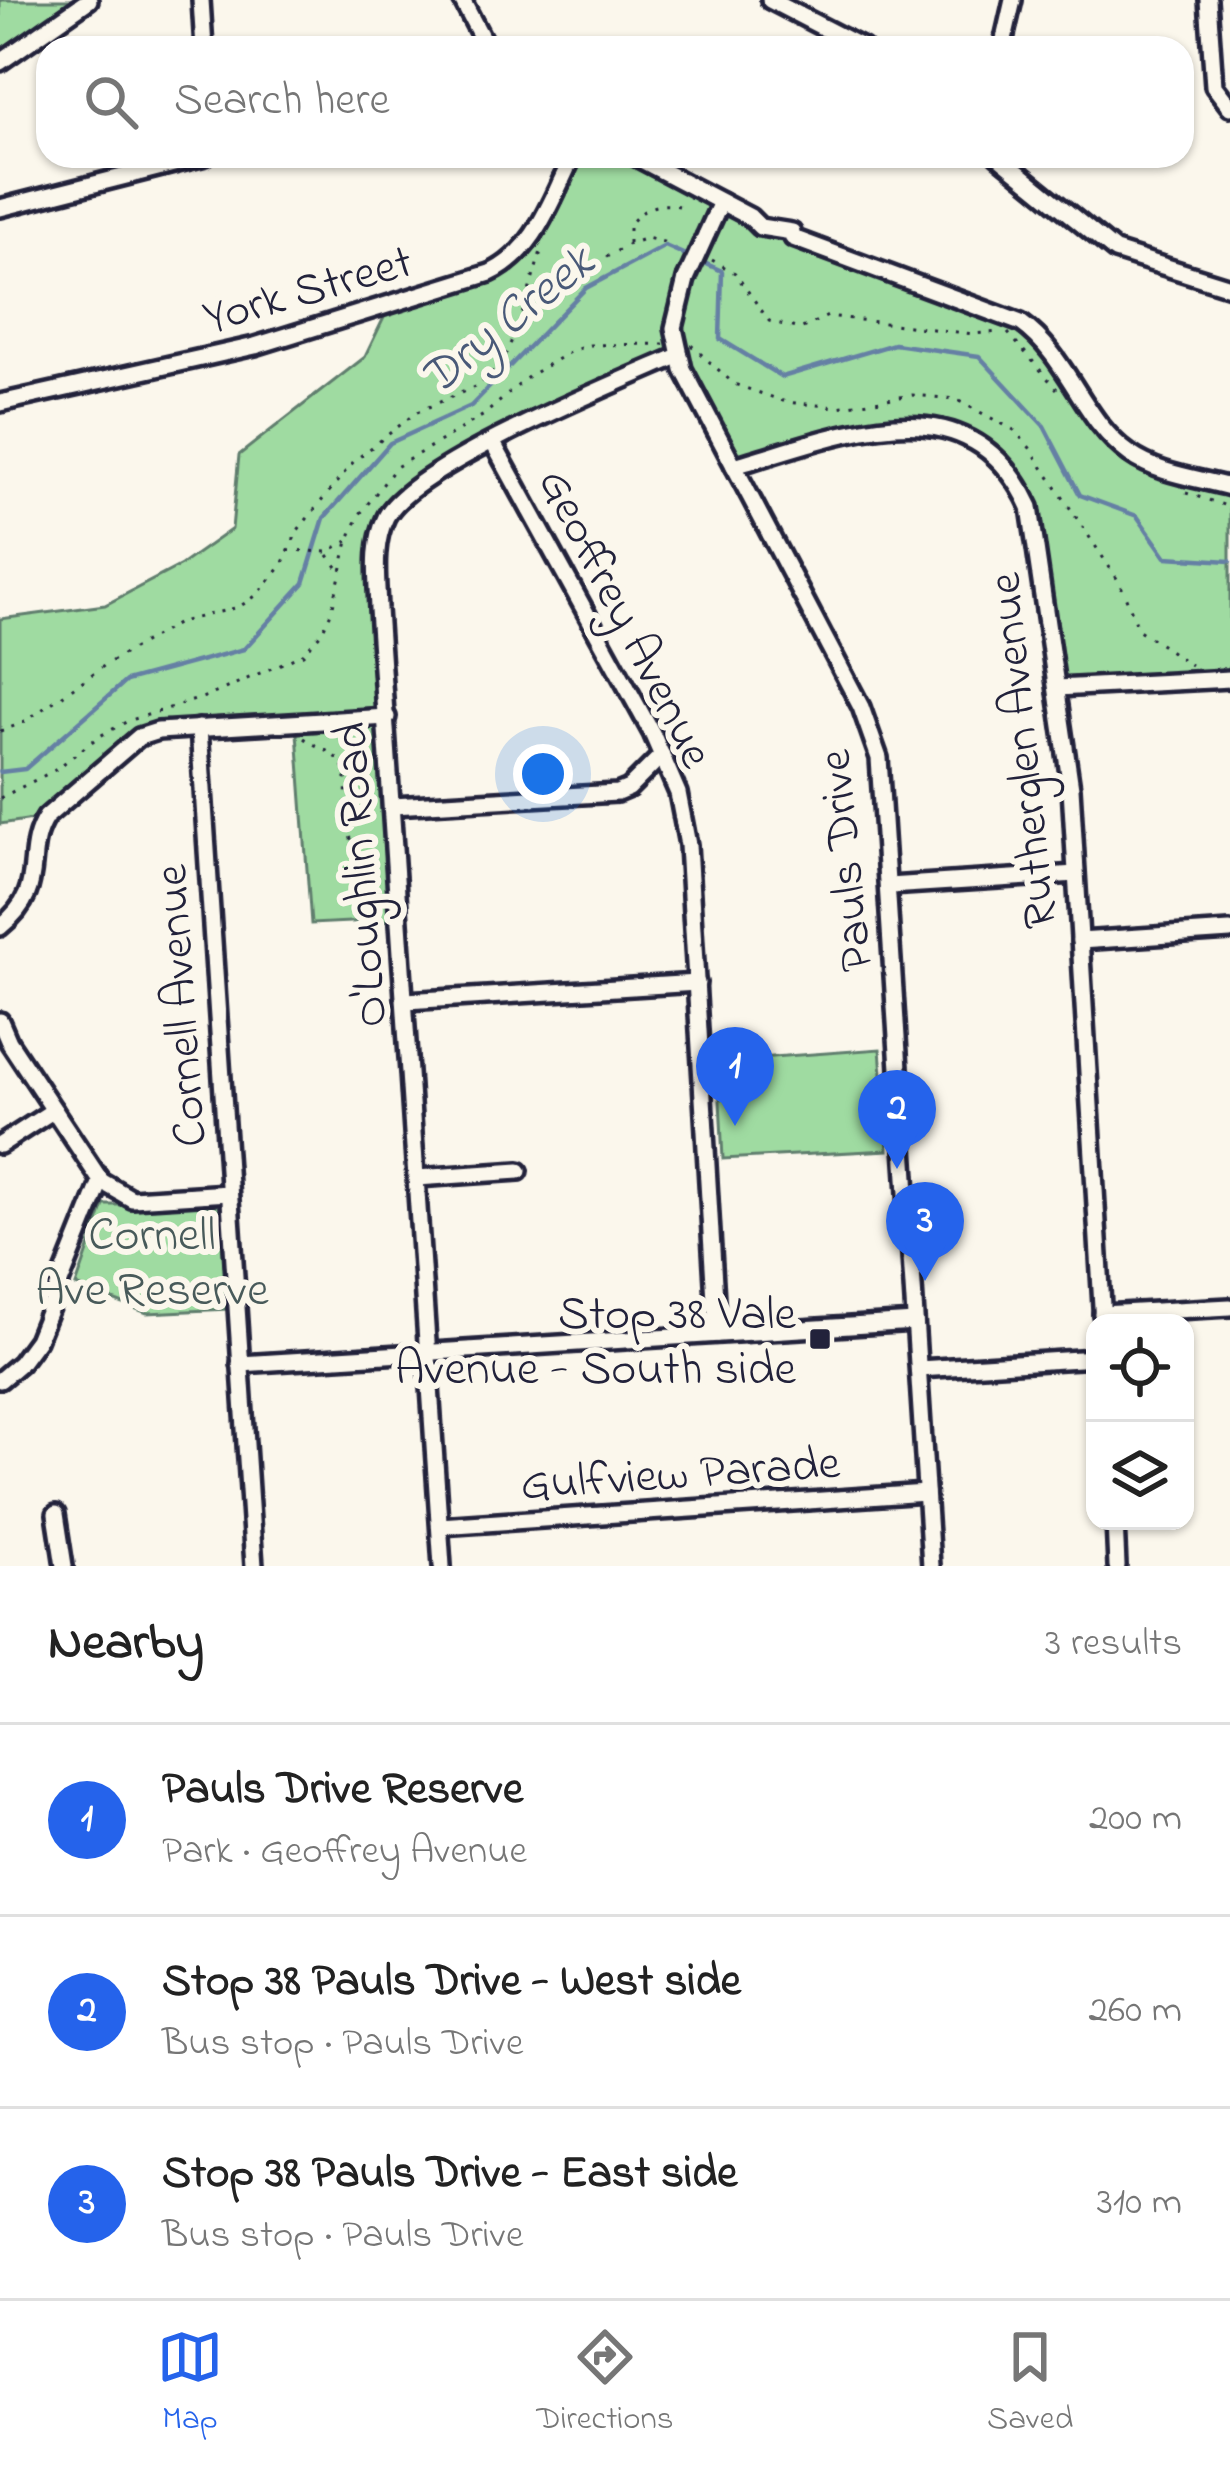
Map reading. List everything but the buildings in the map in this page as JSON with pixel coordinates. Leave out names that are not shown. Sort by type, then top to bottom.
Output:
[{"type":"street","points":[[37,36],[88,0]]},
{"type":"street","points":[[201,0],[203,36]]},
{"type":"street","points":[[463,0],[482,36]]},
{"type":"street","points":[[770,0],[839,36]]},
{"type":"street","points":[[1004,36],[1012,0]]},
{"type":"street","points":[[1208,0],[1214,86],[1230,107]]},
{"type":"street","points":[[0,62],[36,37]]},
{"type":"street","points":[[0,208],[158,168]]},
{"type":"street","name":"York Street","points":[[0,403],[255,346],[490,273],[520,254],[567,168]]},
{"type":"street","points":[[657,168],[760,226],[792,232],[794,238],[1014,320],[1048,348],[1102,427],[1129,453],[1161,469],[1230,487]]},
{"type":"street","points":[[1013,168],[1115,251],[1230,287]]},
{"type":"street","points":[[677,350],[675,315],[721,202]]},
{"type":"street","name":"O'Loughlin Road","points":[[442,1566],[376,564],[381,530],[391,509],[411,487],[677,350]]},
{"type":"street","name":"Pauls Drive","points":[[677,350],[872,733],[883,782],[931,1566]]},
{"type":"street","name":"Rutherglen Avenue","points":[[734,466],[846,434],[910,424],[951,429],[986,448],[1010,471],[1030,507],[1070,788],[1102,1314]]},
{"type":"street","name":"Geoffrey Avenue","points":[[493,443],[662,755],[678,793],[686,825],[718,1334]]},
{"type":"street","points":[[1057,688],[1221,679]]},
{"type":"street","points":[[0,927],[26,896],[34,874],[38,830],[51,812],[139,736],[387,717]]},
{"type":"street","name":"Cornell Avenue","points":[[199,728],[254,1566]]},
{"type":"street","points":[[393,806],[617,793],[629,788],[662,755]]},
{"type":"street","points":[[889,886],[1076,874]]},
{"type":"street","points":[[1080,940],[1230,931]]},
{"type":"street","points":[[406,1001],[697,983]]},
{"type":"street","points":[[0,1021],[101,1181],[132,1199],[229,1192]]},
{"type":"street","points":[[0,1144],[54,1110]]},
{"type":"street","points":[[417,1178],[519,1171]]},
{"type":"street","points":[[0,1380],[37,1340],[101,1181]]},
{"type":"street","points":[[1149,1314],[1230,1307]]},
{"type":"street","points":[[240,1364],[915,1322]]},
{"type":"street","points":[[919,1369],[1086,1359]]},
{"type":"street","name":"Gulfview Parade","points":[[440,1526],[926,1493]]},
{"type":"street","points":[[56,1514],[64,1566]]},
{"type":"street","points":[[1116,1530],[1118,1566]]},
{"type":"path","points":[[629,244],[629,225],[644,208],[664,203],[679,206]]},
{"type":"path","points":[[0,731],[23,724],[108,663],[180,622],[239,607],[257,596],[281,567],[298,530],[354,461],[417,412],[479,386],[500,364],[518,327],[542,249],[542,220]]},
{"type":"path","points":[[518,327],[568,279],[629,244],[647,238],[667,243]]},
{"type":"path","points":[[708,257],[735,273],[769,321],[800,329],[828,316],[973,334],[1007,332]]},
{"type":"path","points":[[0,798],[55,770],[98,736],[128,721],[211,695],[303,654],[322,632],[360,514],[395,467],[484,415],[553,361],[590,345],[677,350],[692,345],[734,383],[786,402],[837,407],[930,395],[955,399],[993,417],[1030,448],[1120,583],[1139,629],[1175,658],[1221,679]]},
{"type":"path","points":[[290,550],[327,552],[348,541]]},
{"type":"path","points":[[327,552],[341,573]]},
{"type":"path","points":[[298,731],[338,760],[346,778],[349,834],[358,845],[361,862],[388,888],[361,877]]},
{"type":"green space","points":[[0,0],[89,0],[36,36],[0,62]]},
{"type":"green space","points":[[567,168],[658,168],[750,217],[1014,320],[1129,453],[1230,487],[1230,679],[1057,688],[1031,514],[986,448],[912,424],[734,466],[677,352],[411,487],[378,541],[387,717],[151,732],[46,817],[0,824],[0,619],[105,605],[181,565],[232,529],[239,455],[365,357],[390,305],[490,273],[524,249]]},
{"type":"green space","points":[[378,727],[390,920],[311,924],[297,733]]},
{"type":"green space","points":[[880,1049],[888,1150],[723,1159],[718,1061]]},
{"type":"green space","name":"Cornell Ave Reserve","points":[[104,1205],[219,1205],[228,1309],[147,1313],[76,1286]]},
{"type":"waterway","name":"Dry Creek","points":[[0,772],[25,769],[126,681],[244,649],[304,583],[324,518],[390,443],[471,406],[586,288],[665,246],[690,257]]},
{"type":"waterway","name":"Dry Creek","points":[[700,261],[722,271],[720,339],[782,377],[894,344],[979,356],[1044,426],[1080,495],[1137,516],[1166,557],[1230,561]]},
{"type":"place","name":"Pauls Drive Reserve","points":[[735,1126]]},
{"type":"place","name":"Stop 38 Pauls Drive - West side","points":[[897,1169]]},
{"type":"place","name":"Stop 38 Pauls Drive - East side","points":[[925,1281]]},
{"type":"place","name":"Stop 38 Vale Avenue - South side","points":[[820,1339]]}]
